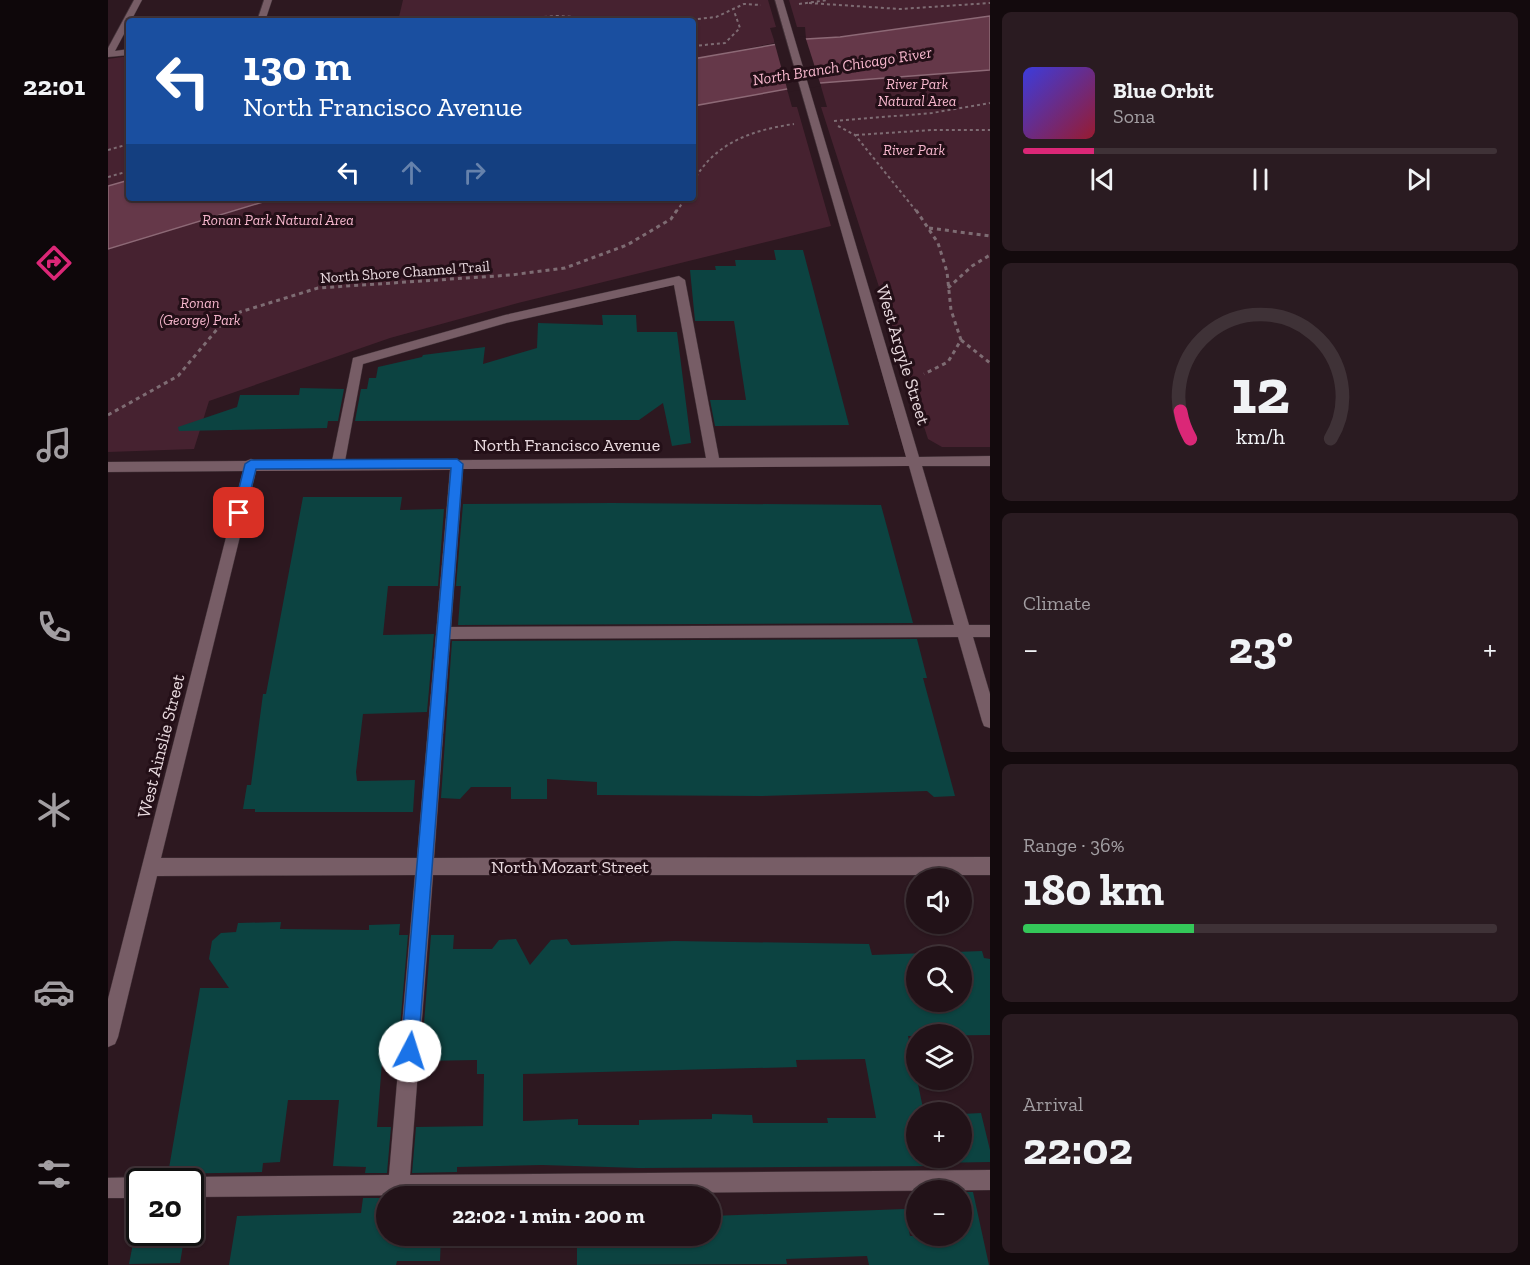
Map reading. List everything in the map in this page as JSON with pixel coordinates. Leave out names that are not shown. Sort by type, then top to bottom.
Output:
[{"type":"street","points":[[128,18],[138,0]]},
{"type":"street","points":[[262,18],[268,0]]},
{"type":"street","name":"West Argyle Street","points":[[778,0],[990,721]]},
{"type":"street","points":[[108,54],[126,22]]},
{"type":"street","points":[[108,54],[126,52]]},
{"type":"street","points":[[338,464],[357,361],[505,319],[679,280],[713,462]]},
{"type":"street","name":"North Francisco Avenue","points":[[108,467],[251,464],[990,461]]},
{"type":"street","name":"West Ainslie Street","points":[[108,1037],[251,464]]},
{"type":"street","points":[[399,1185],[457,464]]},
{"type":"street","points":[[443,633],[990,631]]},
{"type":"street","name":"North Mozart Street","points":[[150,867],[990,866]]},
{"type":"street","points":[[204,1187],[990,1180]]},
{"type":"street","points":[[108,1188],[126,1187]]},
{"type":"path","points":[[792,4],[828,0]]},
{"type":"path","points":[[809,3],[870,9],[951,8],[990,3]]},
{"type":"path","points":[[696,19],[716,17],[734,11],[744,4],[760,5]]},
{"type":"path","points":[[696,45],[725,43],[740,28],[734,11]]},
{"type":"path","points":[[533,18],[557,16],[592,18]]},
{"type":"path","points":[[990,103],[933,113],[830,121],[855,135],[928,228],[944,259],[951,310],[961,340],[990,363]]},
{"type":"path","points":[[696,177],[707,159],[724,146],[745,136],[800,123]]},
{"type":"path","points":[[855,135],[932,130],[990,130]]},
{"type":"path","points":[[108,150],[126,145]]},
{"type":"path","points":[[108,177],[126,172]]},
{"type":"path","name":"North Shore Channel Trail","points":[[108,415],[178,376],[224,321],[240,312],[318,288],[511,275],[565,268],[627,245],[671,219],[684,201]]},
{"type":"path","points":[[928,228],[990,236]]},
{"type":"path","points":[[948,288],[972,266],[990,255]]},
{"type":"path","points":[[924,374],[948,362],[961,340]]},
{"type":"green space","points":[[403,0],[768,0],[776,27],[770,28],[775,43],[696,58],[696,18],[399,18]]},
{"type":"green space","name":"River Park Natural Area","points":[[789,0],[990,0],[990,16],[840,37],[806,39],[805,27],[797,27]]},
{"type":"green space","points":[[126,56],[126,181],[108,186],[108,59]]},
{"type":"green space","name":"River Park","points":[[990,70],[990,447],[942,447],[928,439],[821,107],[827,107],[820,83]]},
{"type":"green space","name":"Ronan (George) Park","points":[[787,89],[792,107],[797,107],[831,226],[518,303],[390,338],[209,401],[194,449],[108,452],[108,249],[266,201],[696,201],[696,105]]},
{"type":"water","name":"North Branch Chicago River","points":[[990,16],[990,70],[820,83],[696,105],[696,58],[806,39],[840,37]]},
{"type":"water","points":[[126,181],[126,201],[266,201],[108,249],[108,186]]},
{"type":"pier","points":[[805,36],[821,86],[788,92],[774,41]]},
{"type":"building","points":[[774,250],[803,250],[849,425],[715,426],[710,400],[746,400],[734,321],[695,321],[690,270],[716,270],[715,266],[736,266],[735,260],[776,260]]},
{"type":"building","points":[[602,315],[636,315],[637,332],[677,332],[691,443],[672,446],[663,403],[639,420],[355,421],[361,389],[367,389],[369,378],[376,378],[378,367],[423,355],[485,347],[483,364],[537,348],[538,323],[603,325]]},
{"type":"building","points":[[300,388],[344,389],[338,421],[328,421],[327,428],[179,431],[178,427],[237,407],[240,395],[299,395]]},
{"type":"building","points":[[303,497],[402,497],[400,510],[444,509],[438,586],[388,586],[383,635],[434,634],[427,712],[363,714],[356,772],[357,781],[415,780],[413,812],[255,812],[255,809],[243,809],[247,785],[251,785],[263,694],[266,694]]},
{"type":"building","points":[[463,504],[881,505],[913,623],[458,625],[461,586],[456,586]]},
{"type":"building","points":[[917,639],[927,678],[923,678],[955,796],[934,797],[927,791],[761,796],[597,795],[597,782],[547,779],[547,799],[511,799],[511,787],[471,787],[460,799],[441,798],[452,641]]},
{"type":"building","points":[[281,922],[280,929],[369,930],[369,925],[400,924],[399,935],[408,935],[397,1062],[382,1062],[377,1127],[391,1127],[387,1173],[365,1173],[366,1167],[333,1166],[339,1100],[288,1100],[280,1162],[263,1163],[262,1172],[204,1173],[204,1168],[169,1168],[200,988],[229,988],[209,959],[212,941],[221,933],[236,932],[238,923]]},
{"type":"building","points":[[431,935],[454,935],[453,949],[492,949],[499,940],[516,939],[530,965],[551,940],[567,939],[571,945],[675,941],[869,944],[872,955],[906,954],[906,1012],[972,1012],[972,951],[982,951],[984,958],[990,959],[990,1035],[972,1035],[972,1024],[906,1024],[906,1090],[919,1090],[922,1102],[906,1102],[906,1166],[639,1168],[542,1165],[457,1167],[457,1172],[412,1173],[416,1127],[483,1126],[484,1074],[477,1074],[477,1060],[421,1061]],"holes":[[[865,1059],[876,1118],[827,1118],[828,1123],[753,1123],[752,1115],[712,1114],[712,1119],[639,1120],[639,1125],[578,1125],[578,1119],[523,1121],[523,1074],[797,1067],[796,1060]]]},
{"type":"building","points":[[972,1113],[981,1113],[990,1150],[990,1162],[972,1162]]},
{"type":"building","points":[[973,1192],[989,1265],[869,1265],[867,1256],[786,1259],[787,1264],[577,1265],[577,1246],[721,1246],[721,1216],[905,1209],[906,1246],[972,1246]]},
{"type":"building","points":[[363,1198],[376,1198],[376,1246],[441,1246],[440,1261],[397,1261],[396,1265],[229,1265],[237,1216],[361,1213]]},
{"type":"building","points":[[132,1246],[183,1246],[180,1263],[129,1264]]},
{"type":"route","points":[[239,513],[251,464],[457,464],[410,1051]]},
{"type":"park label","name":"Ronan Park Natural Area","points":[[278,220]]}]
